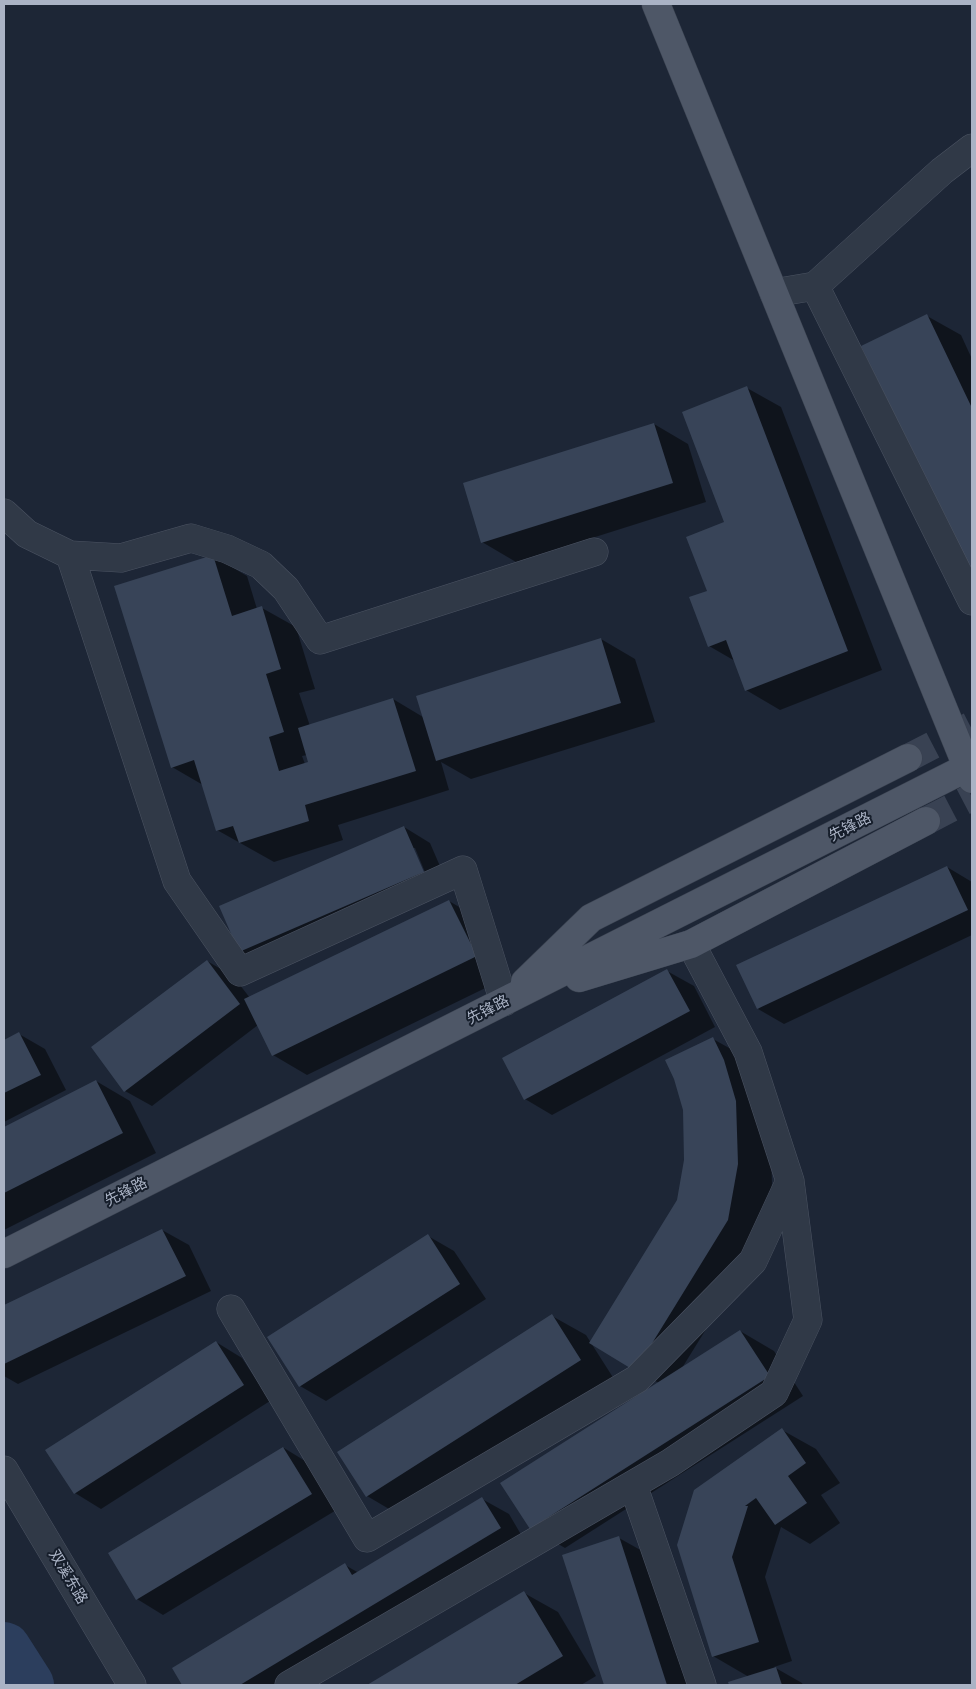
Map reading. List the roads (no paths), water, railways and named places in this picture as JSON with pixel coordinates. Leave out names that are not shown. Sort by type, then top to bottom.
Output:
[{"type":"main road","points":[[656,4],[971,771]]},
{"type":"main road","points":[[504,1002],[591,918],[908,758]]},
{"type":"main road","name":"先锋路","points":[[4,1254],[504,1002],[971,771]]},
{"type":"main road","points":[[504,1002],[691,944],[926,821]]},
{"type":"street","points":[[774,293],[815,286],[942,171],[972,148]]},
{"type":"street","points":[[815,286],[972,601]]},
{"type":"street","points":[[4,513],[27,534],[70,555],[121,558],[191,538],[227,548],[261,565],[286,589],[320,640],[594,552]]},
{"type":"street","points":[[70,555],[177,881],[240,972],[463,870],[504,1002]]},
{"type":"street","points":[[289,1685],[670,1463],[774,1393],[808,1320],[790,1181],[748,1052],[691,944]]},
{"type":"street","points":[[230,1309],[367,1538],[638,1380],[752,1261],[790,1181]]},
{"type":"street","name":"双溪东路","points":[[4,1470],[132,1685]]},
{"type":"street","points":[[632,1485],[702,1685]]},
{"type":"waterway","points":[[4,1649],[27,1685]]},
{"type":"tunnel","points":[[908,758],[972,725]]},
{"type":"tunnel","points":[[926,821],[972,797]]}]
